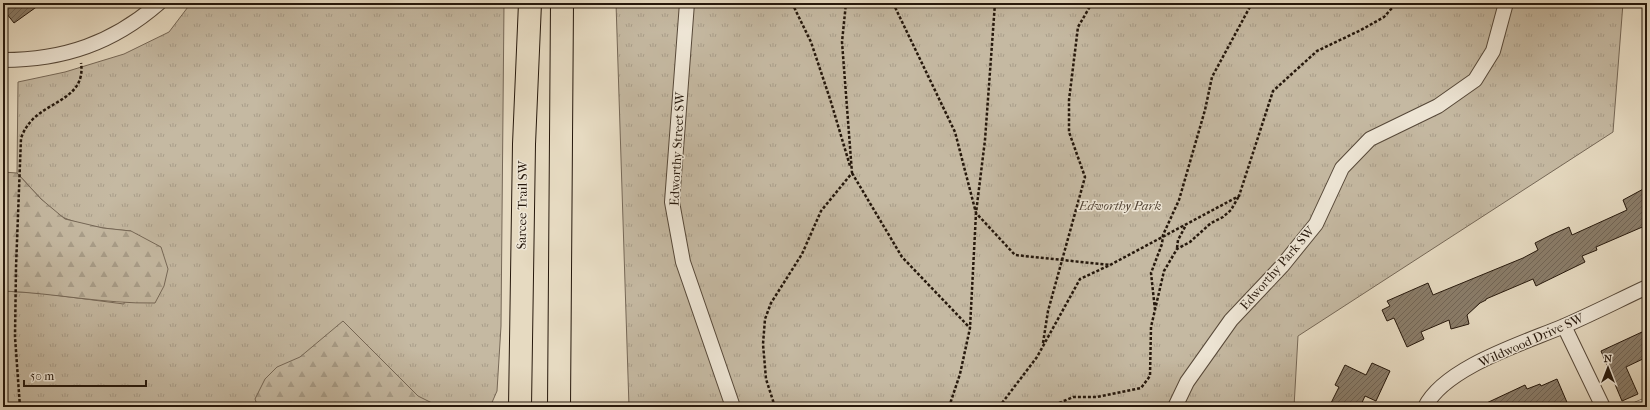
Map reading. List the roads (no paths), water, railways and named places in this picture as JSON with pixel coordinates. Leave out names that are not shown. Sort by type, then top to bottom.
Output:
[{"type":"highway","name":"Sarcee Trail SW","points":[[520,407],[524,144],[530,3]]},
{"type":"highway","points":[[559,407],[562,3]]},
{"type":"street","points":[[3,60],[36,59],[78,50],[123,30],[139,20],[159,3]]},
{"type":"street","name":"Edworthy Street SW","points":[[687,3],[672,202],[683,262],[733,407]]},
{"type":"street","name":"Edworthy Park SW","points":[[1175,407],[1187,382],[1231,320],[1282,266],[1316,224],[1342,168],[1370,139],[1438,106],[1475,80],[1493,51],[1506,3]]},
{"type":"street","name":"Wildwood Drive SW","points":[[1425,407],[1430,396],[1447,382],[1481,361],[1564,326],[1647,287]]},
{"type":"street","points":[[1564,326],[1603,407]]},
{"type":"lane","points":[[1633,407],[1647,401]]},
{"type":"park label","name":"Edworthy Park","points":[[1120,205]]}]
